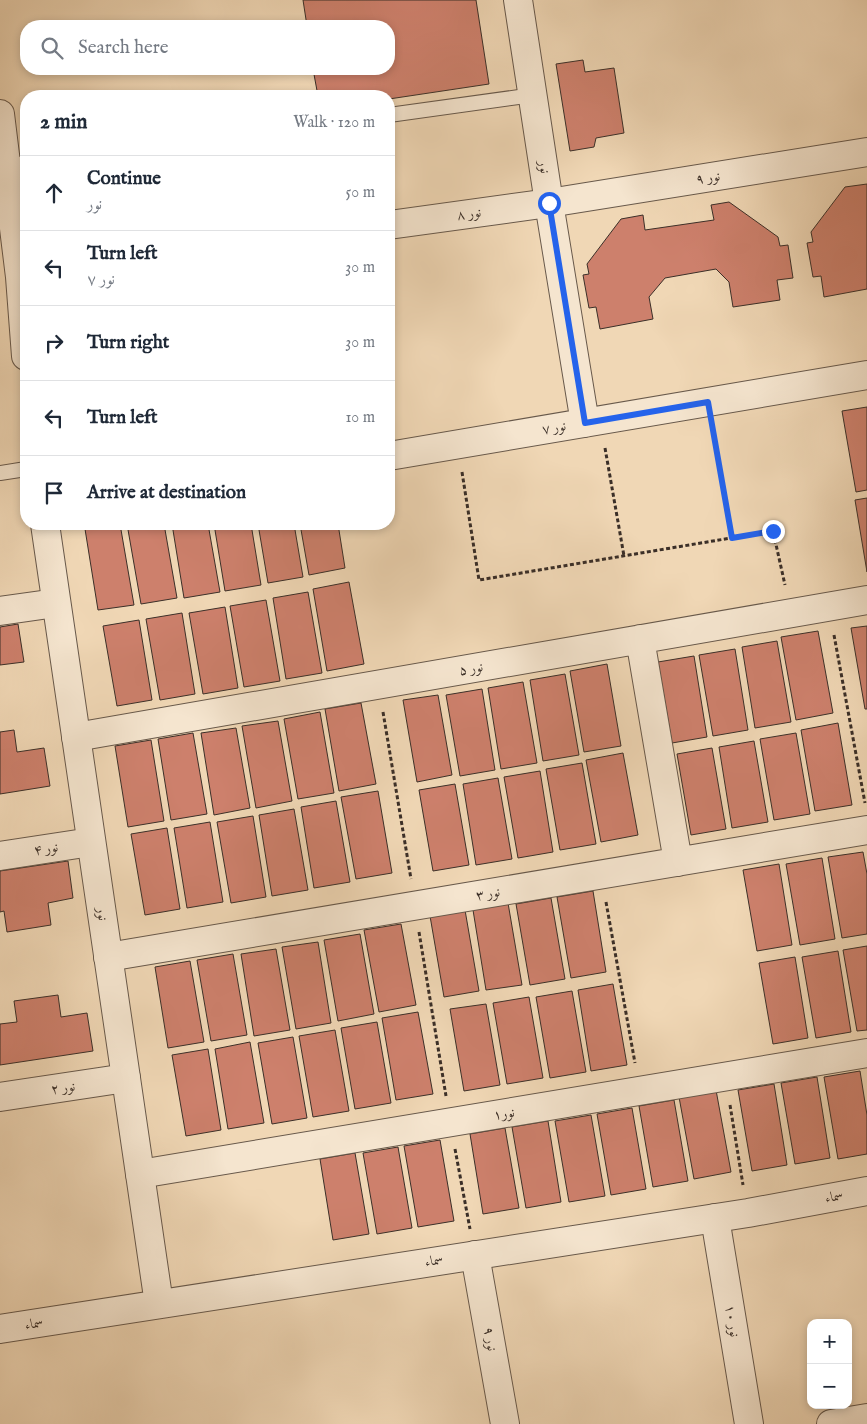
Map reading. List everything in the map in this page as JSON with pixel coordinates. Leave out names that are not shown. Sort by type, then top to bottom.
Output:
[{"type":"street","name":"نور","points":[[518,0],[549,203],[592,421]]},
{"type":"street","points":[[0,114],[16,165],[20,229]]},
{"type":"street","name":"نور ۹","points":[[549,203],[867,152]]},
{"type":"street","name":"نور ۸","points":[[395,224],[549,203]]},
{"type":"street","name":"نور ۷","points":[[395,455],[867,375]]},
{"type":"street","name":"نور","points":[[45,530],[159,1304]]},
{"type":"street","name":"نور ۵","points":[[76,737],[867,600]]},
{"type":"street","points":[[0,611],[56,603]]},
{"type":"street","points":[[640,639],[678,862]]},
{"type":"street","name":"نور ۳","points":[[108,957],[678,862],[866,818]]},
{"type":"street","name":"نور ۴","points":[[0,856],[91,842]]},
{"type":"street","name":"نور۱","points":[[140,1174],[867,1053]]},
{"type":"street","name":"نور ۲","points":[[0,1097],[126,1078]]},
{"type":"street","name":"سماء","points":[[0,1329],[748,1213],[867,1191]]},
{"type":"street","name":"نور ۱۰","points":[[715,1218],[749,1424]]},
{"type":"street","name":"نور ۹","points":[[475,1255],[505,1424]]},
{"type":"street","points":[[831,1424],[867,1418]]},
{"type":"lane","points":[[395,114],[533,95]]},
{"type":"lane","points":[[0,473],[20,470]]},
{"type":"path","points":[[708,402],[732,538]]},
{"type":"path","points":[[592,421],[624,556]]},
{"type":"path","points":[[458,444],[479,580],[773,531],[790,613]]},
{"type":"path","points":[[829,606],[866,818]]},
{"type":"path","points":[[379,685],[450,1122],[475,1255]]},
{"type":"path","points":[[601,874],[640,1091]]},
{"type":"path","points":[[725,1076],[748,1213]]},
{"type":"building","points":[[303,0],[476,0],[489,84],[395,98],[395,90],[317,90],[314,75],[395,75],[395,20],[306,20]]},
{"type":"building","points":[[583,60],[585,72],[614,68],[624,133],[596,138],[594,147],[570,151],[556,64]]},
{"type":"building","points":[[867,184],[867,289],[824,297],[821,276],[813,277],[807,243],[813,242],[811,232],[845,187]]},
{"type":"building","points":[[729,202],[778,237],[780,246],[788,245],[793,278],[777,280],[780,300],[733,307],[729,282],[716,269],[665,278],[649,297],[653,319],[600,329],[596,307],[589,308],[583,275],[589,274],[587,264],[621,219],[643,215],[645,230],[714,220],[711,205]]},
{"type":"building","points":[[867,407],[867,490],[856,492],[842,411]]},
{"type":"building","points":[[867,498],[867,572],[855,500]]},
{"type":"building","points":[[85,530],[121,530],[134,605],[98,610]]},
{"type":"building","points":[[128,530],[165,530],[177,598],[141,604]]},
{"type":"building","points":[[173,530],[209,530],[220,592],[184,598]]},
{"type":"building","points":[[215,530],[252,530],[261,585],[225,591]]},
{"type":"building","points":[[259,530],[295,530],[303,577],[268,583]]},
{"type":"building","points":[[301,530],[339,530],[345,568],[309,575]]},
{"type":"building","points":[[349,582],[364,664],[327,671],[313,589]]},
{"type":"building","points":[[308,592],[322,673],[286,679],[273,598]]},
{"type":"building","points":[[266,600],[280,681],[244,687],[230,606]]},
{"type":"building","points":[[225,607],[238,688],[203,694],[189,613]]},
{"type":"building","points":[[182,613],[195,694],[160,700],[146,619]]},
{"type":"building","points":[[139,620],[152,700],[117,706],[103,626]]},
{"type":"building","points":[[18,624],[24,662],[0,665],[0,627]]},
{"type":"building","points":[[867,626],[867,709],[865,709],[851,628]]},
{"type":"building","points":[[818,631],[833,713],[796,720],[781,637]]},
{"type":"building","points":[[777,641],[791,722],[755,728],[742,647]]},
{"type":"building","points":[[735,649],[748,730],[713,736],[699,655]]},
{"type":"building","points":[[694,656],[707,737],[672,743],[658,662]]},
{"type":"building","points":[[607,664],[621,746],[584,752],[570,671]]},
{"type":"building","points":[[565,674],[579,755],[543,761],[530,680]]},
{"type":"building","points":[[523,682],[537,763],[501,769],[488,688]]},
{"type":"building","points":[[482,689],[495,770],[460,776],[446,695]]},
{"type":"building","points":[[438,695],[452,775],[417,782],[403,700]]},
{"type":"building","points":[[361,703],[376,784],[339,791],[325,709]]},
{"type":"building","points":[[320,712],[334,793],[298,799],[284,719]]},
{"type":"building","points":[[278,721],[292,801],[256,808],[242,726]]},
{"type":"building","points":[[838,723],[852,805],[815,811],[801,730]]},
{"type":"building","points":[[236,728],[250,808],[214,815],[201,733]]},
{"type":"building","points":[[14,730],[17,752],[44,748],[50,786],[0,794],[0,732]]},
{"type":"building","points":[[193,733],[207,814],[171,820],[158,739]]},
{"type":"building","points":[[796,733],[810,814],[774,820],[760,739]]},
{"type":"building","points":[[151,740],[164,821],[128,827],[115,746]]},
{"type":"building","points":[[754,741],[768,822],[732,828],[719,747]]},
{"type":"building","points":[[712,748],[726,829],[691,835],[677,754]]},
{"type":"building","points":[[623,753],[638,835],[601,842],[586,760]]},
{"type":"building","points":[[582,763],[596,844],[560,850],[546,769]]},
{"type":"building","points":[[540,771],[553,852],[518,858],[504,777]]},
{"type":"building","points":[[498,778],[512,859],[476,865],[463,784]]},
{"type":"building","points":[[455,784],[469,865],[433,871],[419,790]]},
{"type":"building","points":[[378,791],[392,873],[356,879],[341,797]]},
{"type":"building","points":[[336,801],[350,882],[314,888],[301,807]]},
{"type":"building","points":[[294,809],[308,890],[272,896],[259,815]]},
{"type":"building","points":[[253,816],[266,897],[231,903],[217,822]]},
{"type":"building","points":[[210,822],[223,902],[187,908],[174,828]]},
{"type":"building","points":[[167,828],[180,909],[145,915],[131,834]]},
{"type":"building","points":[[863,852],[867,874],[867,934],[842,938],[828,857]]},
{"type":"building","points":[[822,858],[835,939],[800,945],[786,864]]},
{"type":"building","points":[[68,861],[73,898],[48,903],[51,925],[7,932],[4,911],[0,912],[0,871]]},
{"type":"building","points":[[779,864],[792,945],[757,951],[743,870]]},
{"type":"building","points":[[593,891],[606,972],[571,978],[557,897]]},
{"type":"building","points":[[551,898],[565,979],[530,985],[516,904]]},
{"type":"building","points":[[508,903],[522,985],[486,990],[473,910]]},
{"type":"building","points":[[465,910],[479,991],[444,997],[430,916]]},
{"type":"building","points":[[401,924],[416,1005],[379,1012],[364,930]]},
{"type":"building","points":[[360,934],[374,1014],[338,1021],[324,940]]},
{"type":"building","points":[[318,942],[331,1023],[296,1029],[282,947]]},
{"type":"building","points":[[867,946],[867,1030],[857,1031],[843,950]]},
{"type":"building","points":[[276,949],[290,1030],[254,1036],[241,954]]},
{"type":"building","points":[[838,951],[851,1032],[816,1038],[802,957]]},
{"type":"building","points":[[233,954],[247,1035],[211,1041],[197,960]]},
{"type":"building","points":[[795,957],[808,1038],[773,1044],[759,963]]},
{"type":"building","points":[[190,961],[204,1042],[168,1048],[155,967]]},
{"type":"building","points":[[613,984],[627,1065],[591,1071],[578,990]]},
{"type":"building","points":[[572,991],[586,1072],[550,1078],[536,997]]},
{"type":"building","points":[[58,995],[61,1017],[87,1013],[93,1051],[0,1065],[0,1024],[17,1022],[14,1001]]},
{"type":"building","points":[[529,997],[543,1078],[507,1084],[493,1003]]},
{"type":"building","points":[[486,1004],[500,1085],[464,1091],[450,1009]]},
{"type":"building","points":[[418,1012],[433,1094],[396,1100],[382,1018]]},
{"type":"building","points":[[377,1022],[391,1103],[355,1109],[341,1028]]},
{"type":"building","points":[[335,1030],[349,1111],[313,1117],[299,1036]]},
{"type":"building","points":[[293,1037],[307,1118],[272,1124],[258,1043]]},
{"type":"building","points":[[250,1042],[264,1123],[228,1129],[215,1049]]},
{"type":"building","points":[[208,1049],[221,1130],[186,1136],[172,1055]]},
{"type":"building","points":[[860,1071],[867,1115],[867,1154],[838,1159],[824,1077]]},
{"type":"building","points":[[817,1077],[830,1158],[795,1164],[781,1083]]},
{"type":"building","points":[[774,1084],[787,1165],[752,1171],[738,1090]]},
{"type":"building","points":[[716,1090],[731,1172],[694,1179],[679,1097]]},
{"type":"building","points":[[674,1100],[688,1181],[653,1187],[639,1106]]},
{"type":"building","points":[[632,1108],[646,1189],[611,1195],[597,1114]]},
{"type":"building","points":[[591,1115],[605,1196],[569,1202],[555,1121]]},
{"type":"building","points":[[548,1121],[561,1202],[526,1208],[512,1127]]},
{"type":"building","points":[[505,1128],[519,1208],[483,1214],[470,1134]]},
{"type":"building","points":[[440,1140],[454,1221],[418,1227],[404,1146]]},
{"type":"building","points":[[398,1147],[412,1228],[377,1234],[363,1153]]},
{"type":"building","points":[[355,1153],[369,1234],[333,1240],[320,1159]]},
{"type":"route","points":[[549,203],[585,423],[708,402],[732,538],[773,531]]}]
